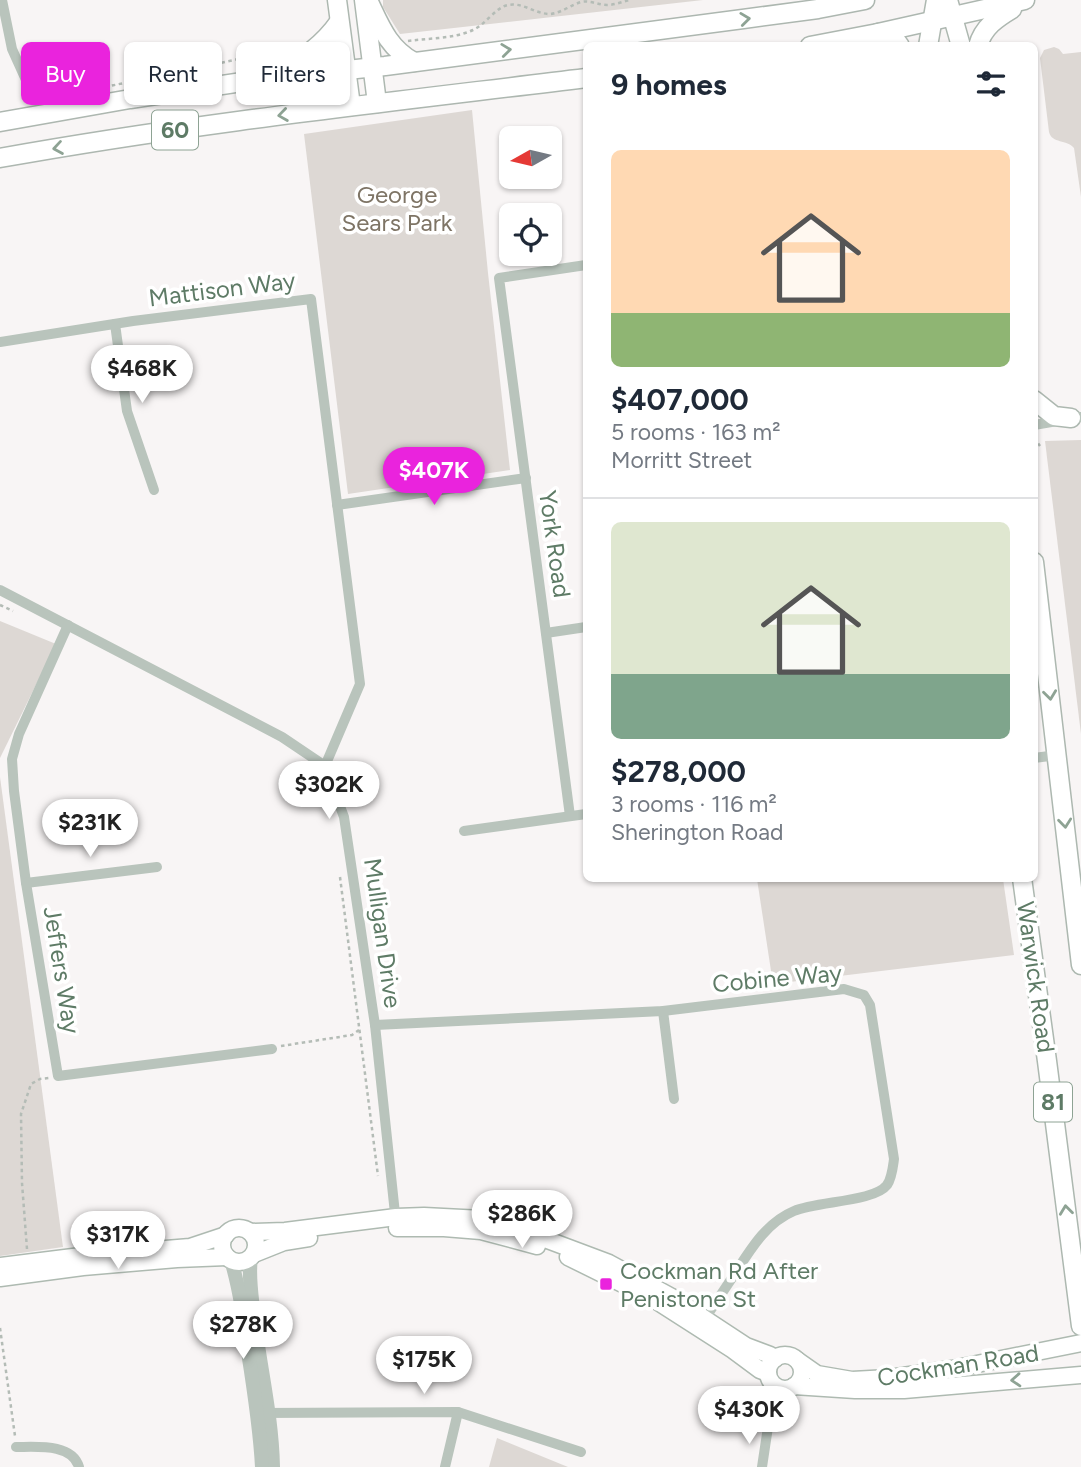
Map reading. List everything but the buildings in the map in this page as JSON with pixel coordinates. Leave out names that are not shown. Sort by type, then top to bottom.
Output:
[{"type":"main road","points":[[337,0],[342,42]]},
{"type":"main road","points":[[366,0],[391,43],[402,55],[414,62]]},
{"type":"main road","points":[[366,0],[377,103]]},
{"type":"main road","name":"60","points":[[350,69],[780,14],[865,0]]},
{"type":"main road","points":[[929,42],[936,0]]},
{"type":"main road","points":[[831,42],[932,21],[950,8],[1026,0]]},
{"type":"main road","points":[[979,42],[992,21],[1026,0]]},
{"type":"main road","points":[[950,8],[960,42]]},
{"type":"main road","points":[[323,42],[339,22]]},
{"type":"main road","points":[[878,33],[897,42]]},
{"type":"main road","name":"60","points":[[0,158],[127,137],[351,106],[583,78]]},
{"type":"main road","name":"60","points":[[0,122],[236,83]]},
{"type":"main road","points":[[350,100],[351,106]]},
{"type":"main road","points":[[1038,403],[1054,416],[1076,418]]},
{"type":"main road","name":"Warwick Road","points":[[1038,596],[1081,965]]},
{"type":"main road","name":"Warwick Road","points":[[1023,882],[1081,1326]]},
{"type":"main road","points":[[0,1278],[177,1259],[229,1258],[242,1262],[284,1242],[424,1216],[482,1219],[513,1227],[609,1263],[660,1290],[760,1370],[771,1371]]},
{"type":"main road","points":[[229,1258],[223,1246],[229,1231],[237,1228],[250,1232],[285,1231],[396,1222]]},
{"type":"main road","points":[[250,1232],[256,1242],[252,1255]]},
{"type":"main road","points":[[0,1266],[190,1247],[226,1235]]},
{"type":"main road","name":"Cockman Road","points":[[797,1360],[817,1374],[852,1380],[889,1378],[965,1367],[1081,1343]]},
{"type":"main road","points":[[784,1355],[797,1360],[802,1374],[791,1387],[779,1387],[771,1371],[784,1355]]},
{"type":"main road","name":"Cockman Road","points":[[791,1387],[904,1390],[1081,1375]]},
{"type":"street","points":[[2,0],[12,49],[21,69]]},
{"type":"street","name":"York Road","points":[[570,816],[499,278],[583,265]]},
{"type":"street","name":"Mattison Way","points":[[0,342],[311,299],[360,684],[325,766]]},
{"type":"street","points":[[115,324],[127,411],[154,490]]},
{"type":"street","points":[[1038,424],[1076,418]]},
{"type":"street","points":[[337,505],[526,478]]},
{"type":"street","points":[[0,590],[282,737],[325,766]]},
{"type":"street","name":"Jeffers Way","points":[[58,1076],[26,883],[12,759],[19,734],[68,625]]},
{"type":"street","points":[[546,633],[583,627]]},
{"type":"street","points":[[1038,757],[1057,755]]},
{"type":"street","name":"Mulligan Drive","points":[[325,766],[344,817],[375,1025],[396,1222]]},
{"type":"street","points":[[464,831],[583,814]]},
{"type":"street","points":[[26,883],[157,867]]},
{"type":"street","name":"Cobine Way","points":[[375,1025],[663,1011],[844,989],[864,995],[870,1005],[894,1158],[887,1185],[872,1196],[825,1202],[780,1217],[757,1240],[702,1323]]},
{"type":"street","points":[[663,1011],[674,1099]]},
{"type":"street","points":[[58,1076],[272,1049]]},
{"type":"street","points":[[252,1255],[250,1276],[263,1413],[262,1467]]},
{"type":"street","points":[[229,1258],[273,1467]]},
{"type":"street","points":[[762,1467],[768,1427],[771,1371]]},
{"type":"street","points":[[768,1427],[791,1387]]},
{"type":"street","points":[[263,1413],[458,1412],[581,1451]]},
{"type":"street","points":[[445,1467],[458,1412]]},
{"type":"street","points":[[16,1447],[60,1448],[77,1461],[79,1467]]},
{"type":"path","points":[[391,43],[446,37],[474,30],[503,6],[519,5],[551,14],[581,2],[589,1],[605,6],[629,0]]},
{"type":"path","points":[[110,86],[236,60]]},
{"type":"path","points":[[0,605],[21,615]]},
{"type":"path","points":[[340,878],[379,1184]]},
{"type":"path","points":[[272,1049],[285,1044],[352,1035],[359,1030]]},
{"type":"path","points":[[28,1262],[22,1183],[21,1114],[31,1084],[40,1079],[58,1076]]},
{"type":"path","points":[[0,1328],[16,1447]]},
{"type":"green space","points":[[383,0],[703,0],[400,34],[383,7]]},
{"type":"green space","points":[[1054,47],[1063,54],[1081,52],[1081,197],[1074,148],[1053,138],[1049,132],[1040,58],[1044,50]]},
{"type":"green space","name":"George Sears Park","points":[[472,110],[510,470],[348,494],[304,134]]},
{"type":"green space","points":[[1081,440],[1081,734],[1045,441]]},
{"type":"green space","points":[[0,621],[56,644],[0,758]]},
{"type":"green space","points":[[0,777],[63,1247],[0,1256]]},
{"type":"green space","points":[[757,882],[1003,882],[1014,955],[773,984]]},
{"type":"green space","points":[[497,1438],[568,1467],[489,1467]]},
{"type":"place","name":"Cockman Rd After Penistone St","points":[[606,1284]]}]
